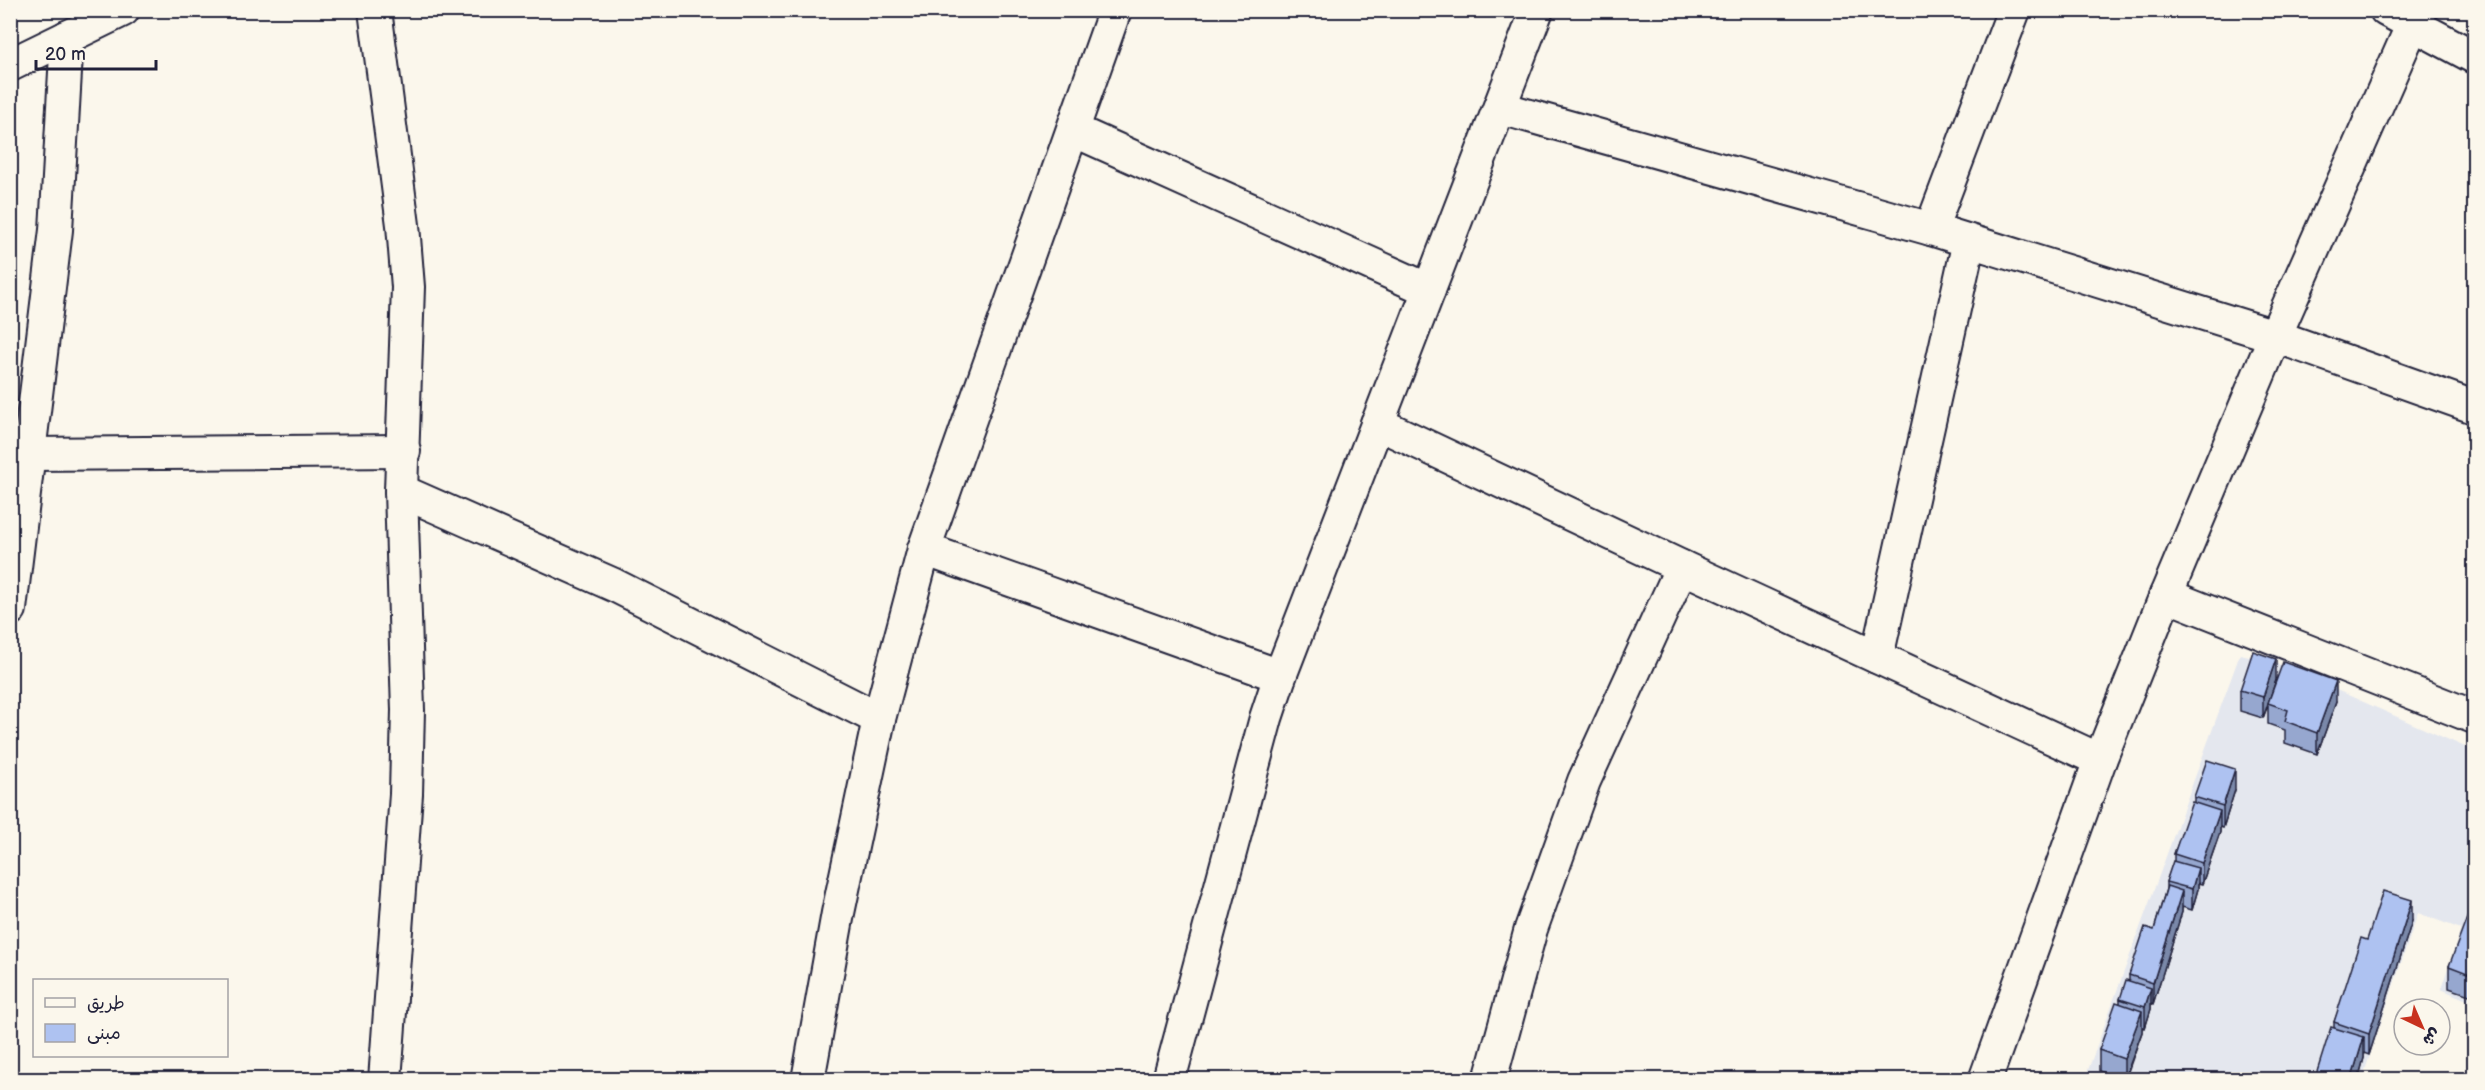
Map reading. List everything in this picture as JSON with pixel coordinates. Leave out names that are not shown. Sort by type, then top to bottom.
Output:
[{"type":"street","points":[[10,65],[123,10]]},
{"type":"street","points":[[375,10],[403,225],[408,286],[401,491],[408,710],[406,794],[385,1080]]},
{"type":"street","points":[[808,1080],[838,913],[879,719],[924,549],[1115,10]]},
{"type":"street","points":[[1169,1080],[1266,718],[1280,675],[1537,10]]},
{"type":"street","points":[[1931,230],[2014,10]]},
{"type":"street","points":[[2386,10],[2416,18],[2475,57]]},
{"type":"street","points":[[1985,1080],[2100,760],[2166,595],[2276,336],[2416,18]]},
{"type":"street","points":[[10,609],[56,230],[67,37]]},
{"type":"street","points":[[1501,108],[1969,241],[2276,336],[2475,407]]},
{"type":"street","points":[[1073,130],[1429,290]]},
{"type":"street","points":[[1877,657],[1969,241]]},
{"type":"street","points":[[1377,423],[2100,760]]},
{"type":"street","points":[[28,454],[404,451]]},
{"type":"street","points":[[401,491],[614,585],[879,719]]},
{"type":"street","points":[[924,549],[1280,675]]},
{"type":"street","points":[[1490,1080],[1532,929],[1584,781],[1682,567]]},
{"type":"street","points":[[2166,595],[2475,717]]},
{"type":"shaded area","points":[[2240,654],[2271,661],[2474,751],[2474,1003],[2441,989],[2461,929],[2418,913],[2362,1079],[2104,1080],[2087,1073]]},
{"type":"building","points":[[2253,651],[2276,659],[2263,697],[2240,690]]},
{"type":"building","points":[[2283,662],[2336,681],[2317,733],[2285,721],[2288,710],[2268,703]]},
{"type":"building","points":[[2207,760],[2235,769],[2223,806],[2194,797]]},
{"type":"building","points":[[2192,802],[2220,811],[2202,863],[2174,854]]},
{"type":"building","points":[[2173,861],[2198,868],[2192,889],[2166,882]]},
{"type":"building","points":[[2167,886],[2182,891],[2153,983],[2129,975],[2145,927],[2154,930]]},
{"type":"building","points":[[2383,891],[2412,900],[2369,1034],[2334,1022],[2361,938],[2367,940]]},
{"type":"building","points":[[2470,910],[2475,912],[2475,976],[2449,966]]},
{"type":"building","points":[[2126,980],[2151,988],[2145,1007],[2120,999]]},
{"type":"building","points":[[2116,1002],[2142,1011],[2124,1059],[2099,1050]]},
{"type":"building","points":[[2331,1027],[2364,1037],[2351,1080],[2329,1080],[2316,1075]]}]
